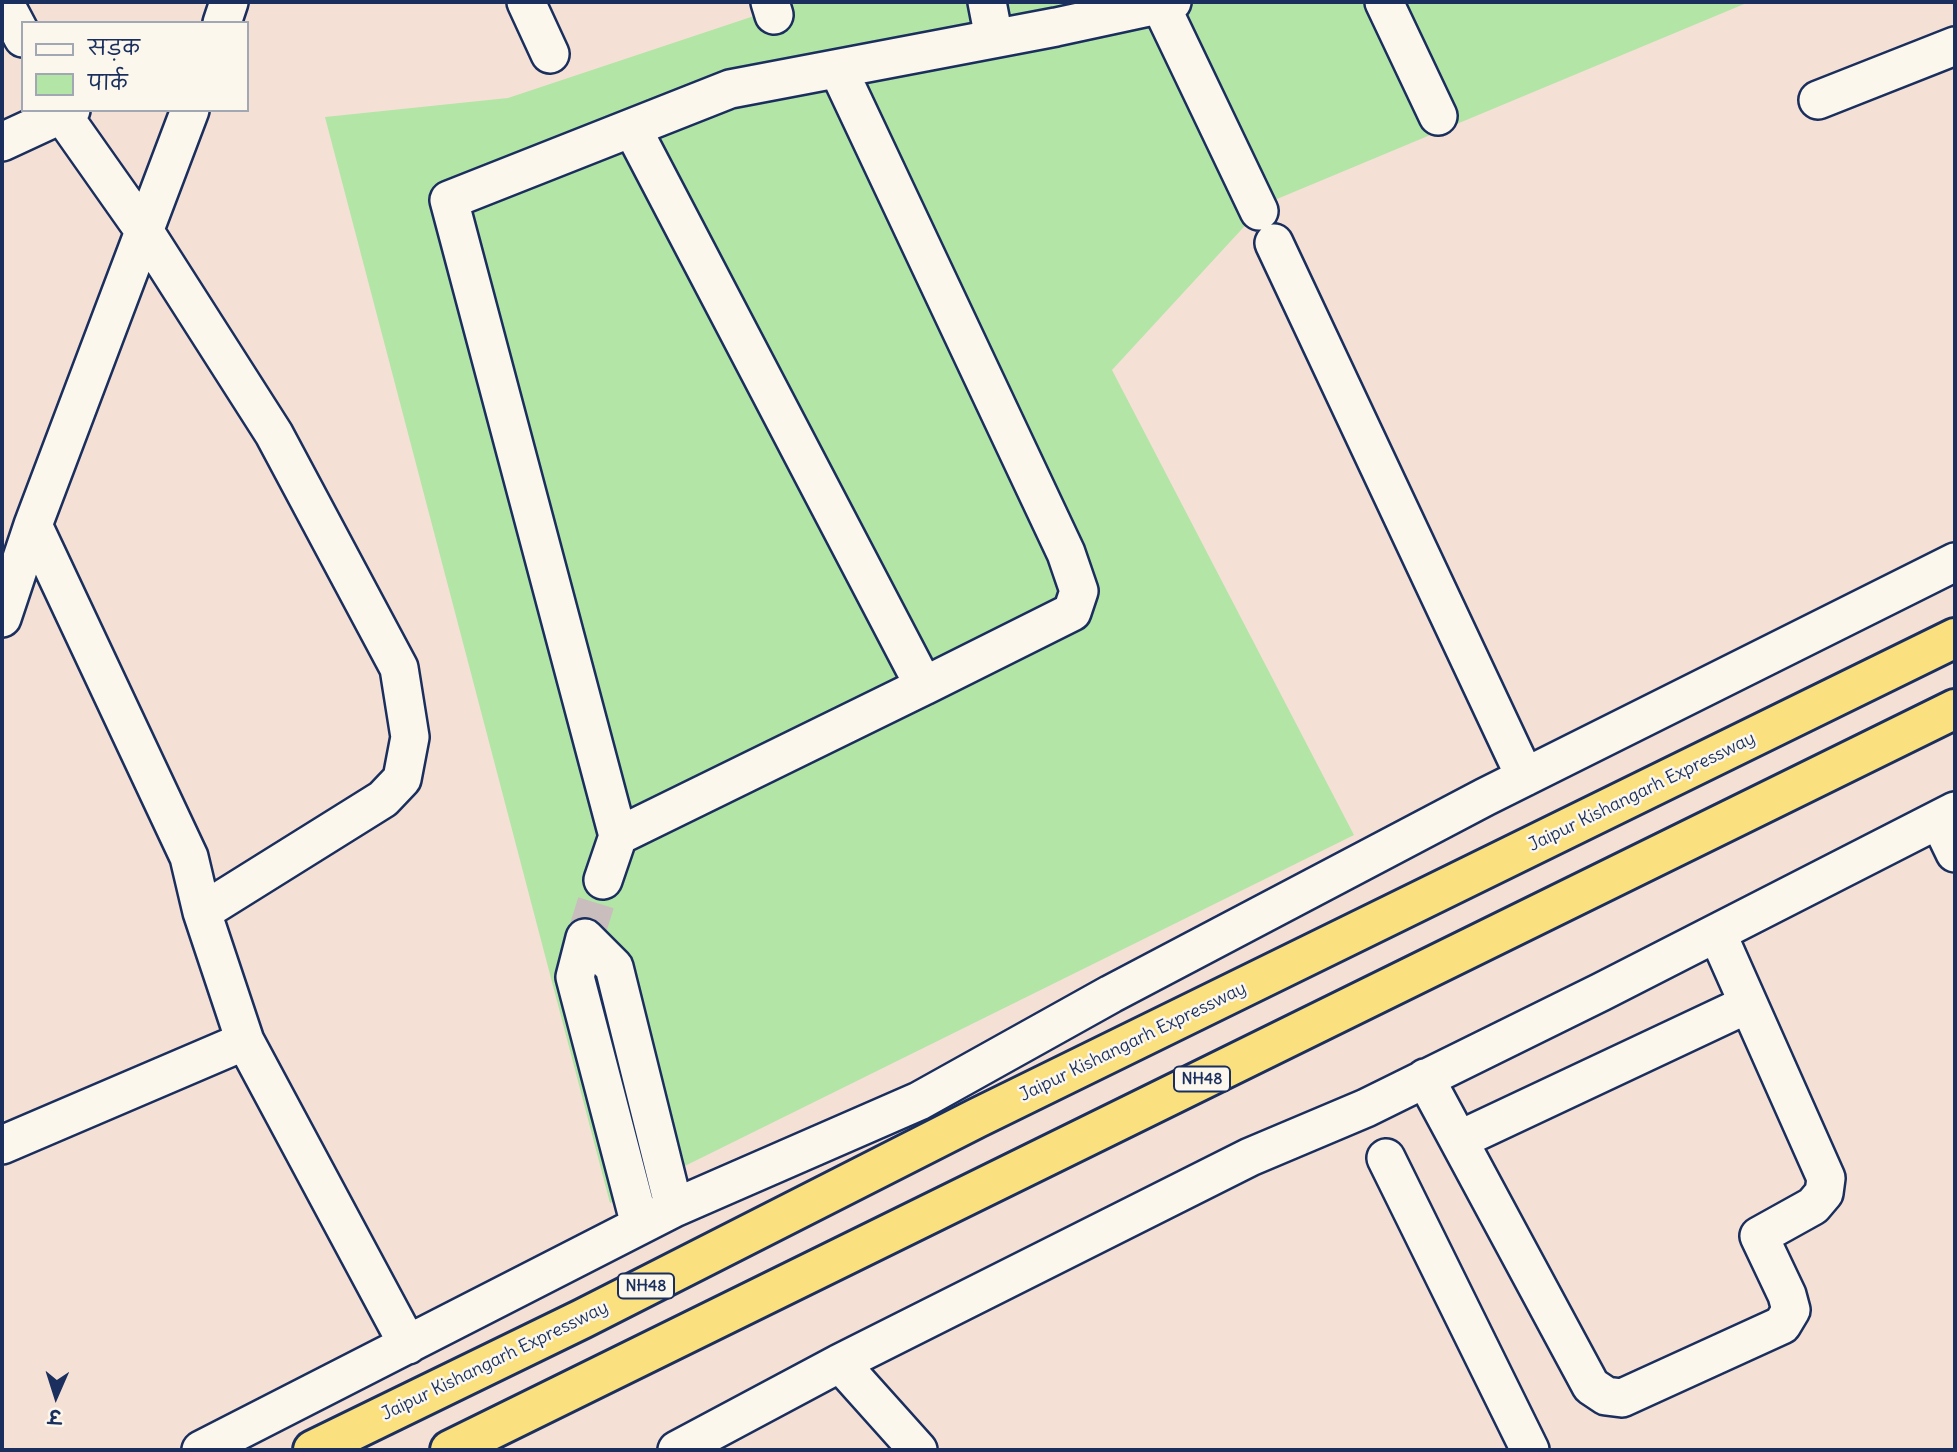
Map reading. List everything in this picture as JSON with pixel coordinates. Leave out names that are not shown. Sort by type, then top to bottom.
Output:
[{"type":"highway","name":"Jaipur Kishangarh Expressway","points":[[313,1450],[582,1319],[977,1118],[1955,638]]},
{"type":"highway","name":"NH48","points":[[450,1450],[1955,709]]},
{"type":"street","points":[[4,2],[21,34]]},
{"type":"street","points":[[223,21],[229,2]]},
{"type":"street","points":[[526,2],[550,54]]},
{"type":"street","points":[[987,2],[994,38]]},
{"type":"street","points":[[603,880],[618,836],[449,200],[730,89],[1169,2],[1266,227],[1525,777]]},
{"type":"street","points":[[1384,2],[1438,116]]},
{"type":"street","points":[[1818,100],[1955,46]]},
{"type":"street","points":[[618,836],[1072,612],[1079,591],[1066,553],[838,69]]},
{"type":"street","points":[[2,142],[64,112],[145,232],[274,434],[399,668],[410,737],[402,779],[383,799],[202,912]]},
{"type":"street","points":[[2,618],[33,525],[189,112]]},
{"type":"street","points":[[632,128],[924,686]]},
{"type":"street","points":[[33,525],[189,858],[202,912],[245,1041],[408,1345]]},
{"type":"street","points":[[201,1450],[674,1208],[919,1101],[1111,994],[1525,777],[1955,562]]},
{"type":"street","points":[[677,1450],[840,1363],[1250,1157],[1366,1108],[1947,815],[1955,853]]},
{"type":"street","points":[[1425,1078],[1591,1386],[1606,1396],[1622,1398],[1782,1325],[1791,1310],[1759,1236],[1813,1206],[1824,1193],[1826,1178],[1717,933]]},
{"type":"street","points":[[640,1225],[575,977],[585,938],[614,967],[674,1208]]},
{"type":"street","points":[[1459,1140],[1748,1004]]},
{"type":"street","points":[[2,1145],[245,1041]]},
{"type":"street","points":[[1386,1158],[1530,1450]]},
{"type":"street","points":[[840,1363],[918,1450]]},
{"type":"green space","points":[[796,2],[1749,2],[1265,204],[1112,370],[1354,835],[610,1203],[325,117],[508,98]]},
{"type":"tunnel","points":[[585,938],[603,880]]}]
